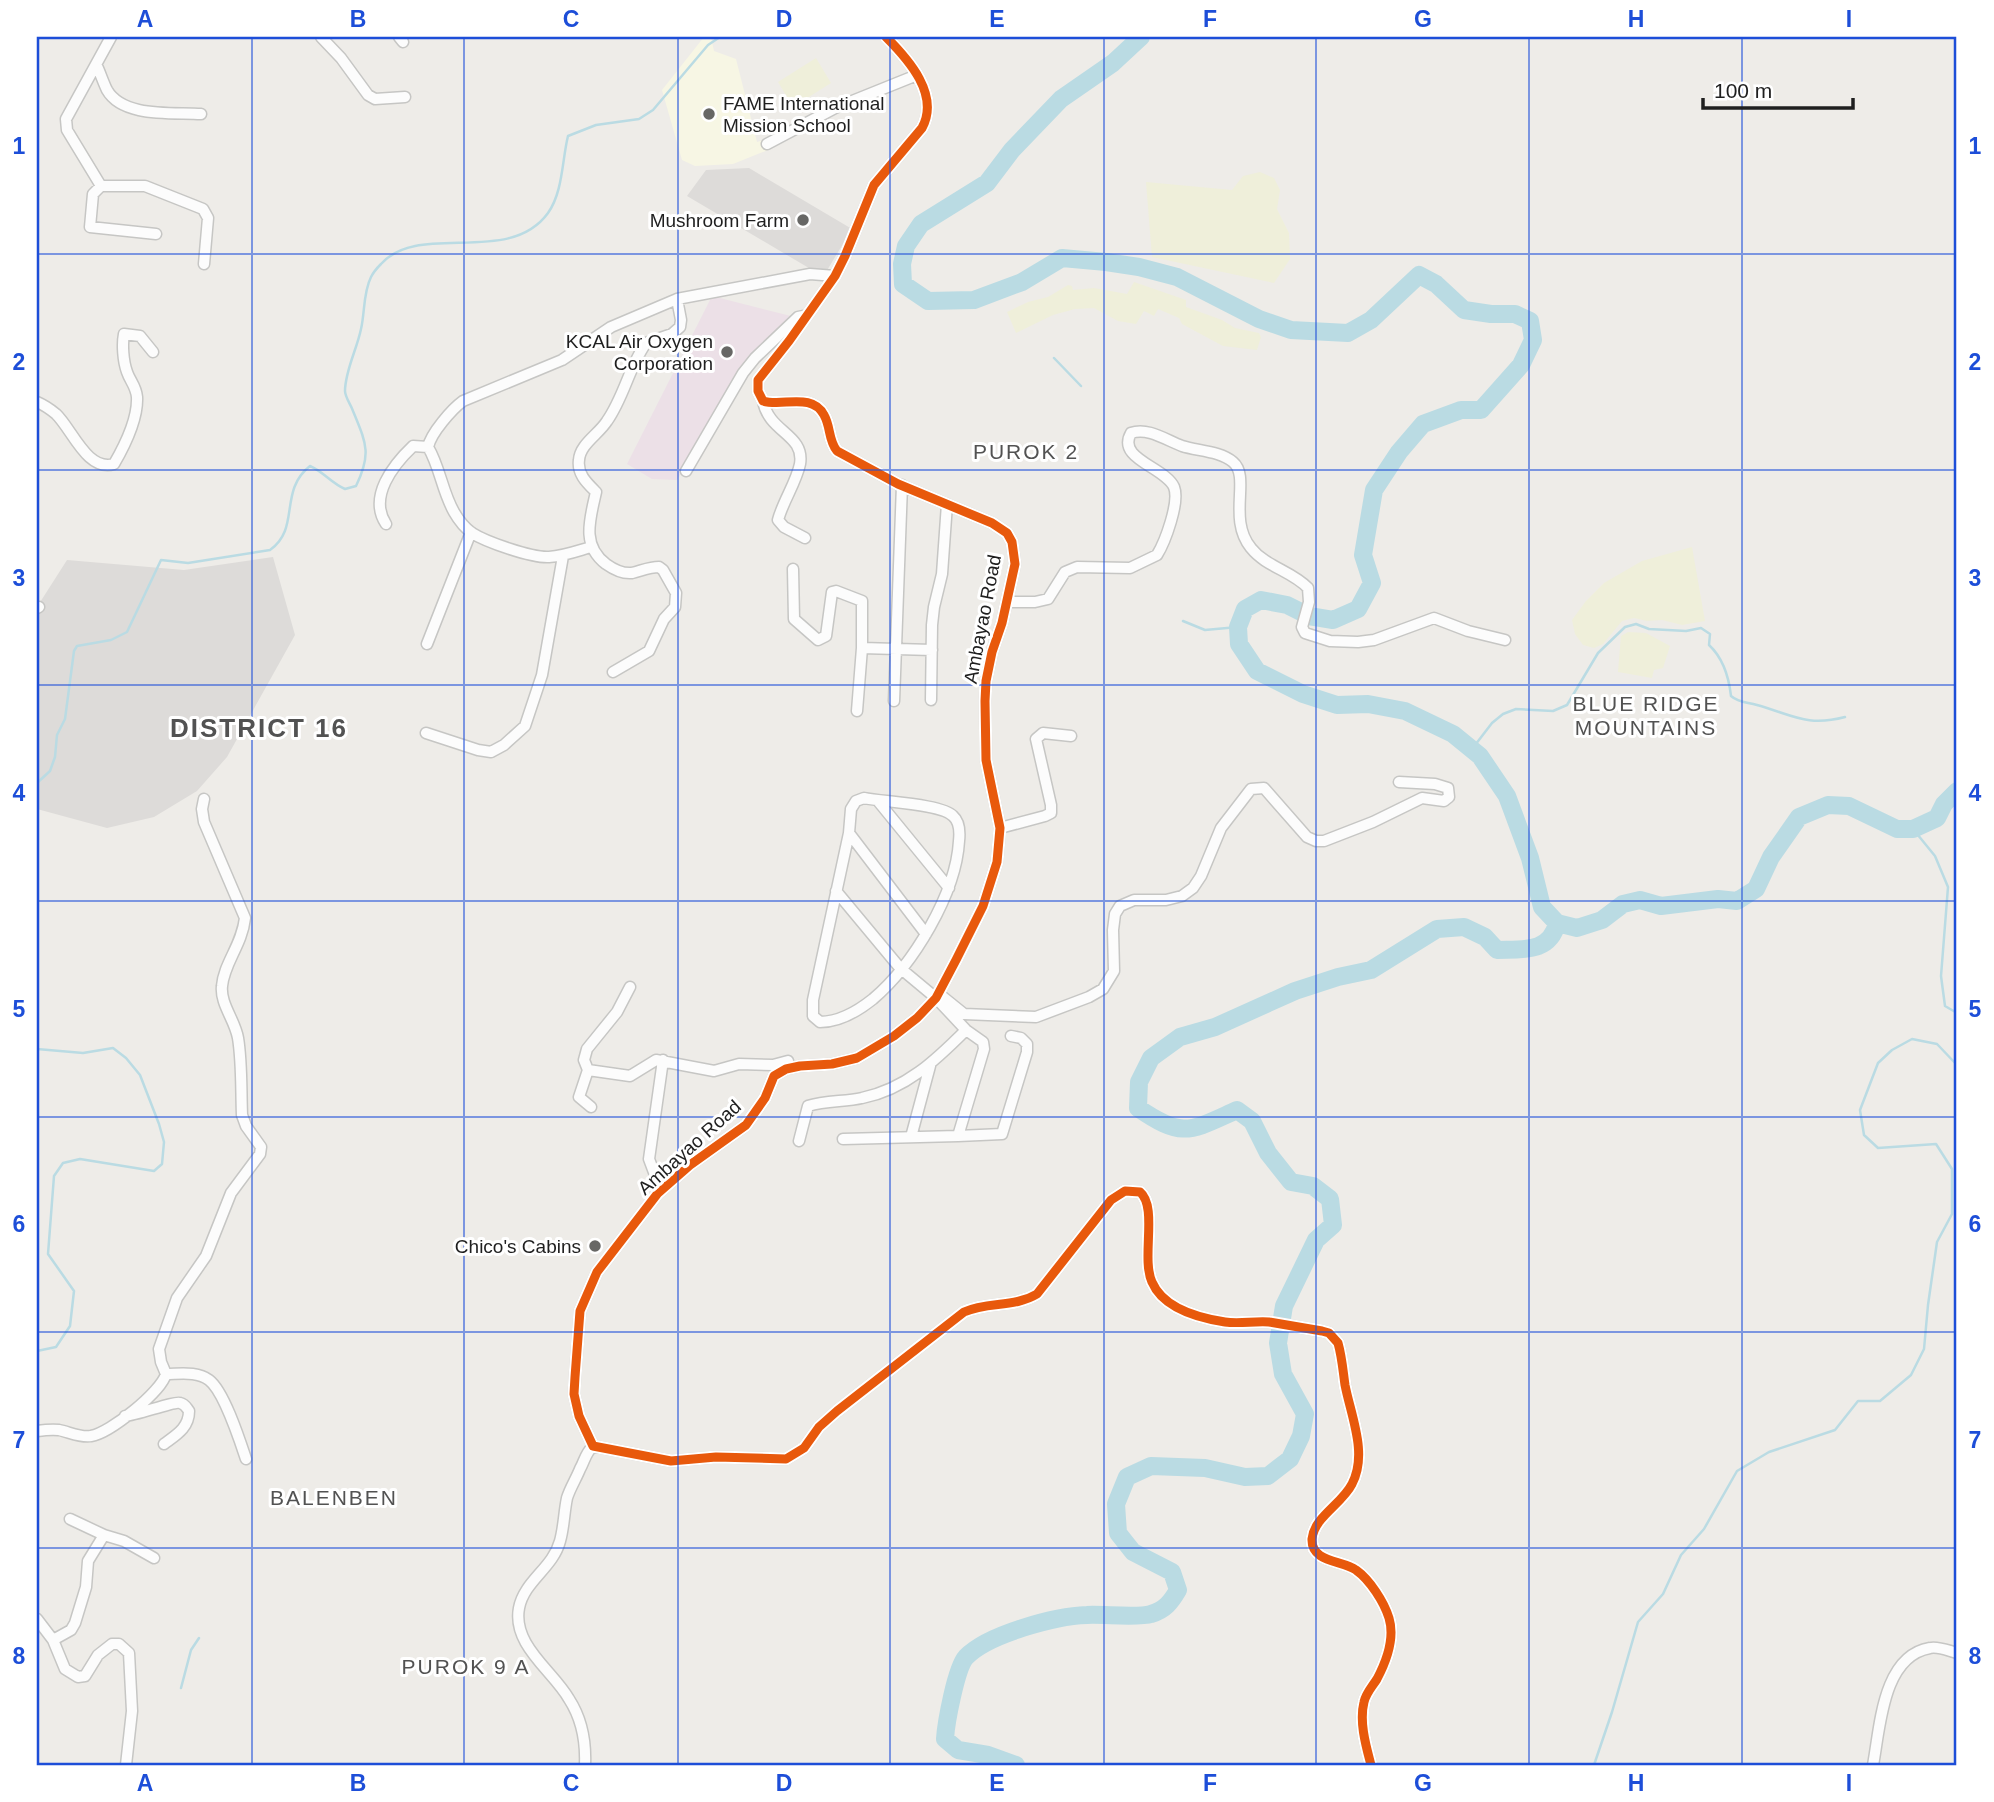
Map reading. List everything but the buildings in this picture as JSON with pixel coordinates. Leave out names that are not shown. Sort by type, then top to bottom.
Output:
[{"type":"street","points":[[101,186],[65,124],[111,37]]},
{"type":"street","points":[[321,37],[341,58],[368,95],[375,99],[405,97]]},
{"type":"street","points":[[805,538],[784,527],[778,520],[799,466],[800,450],[797,443],[775,426],[765,412],[758,391],[758,380],[835,276],[874,185],[927,119],[924,88],[917,75],[886,37]]},
{"type":"street","points":[[96,64],[107,90],[118,103],[143,111],[201,114]]},
{"type":"street","points":[[766,144],[835,108],[917,75]]},
{"type":"street","points":[[156,234],[90,227],[93,194],[101,186],[145,186],[203,209],[208,218],[204,264]]},
{"type":"street","points":[[591,547],[563,556],[531,555],[471,533],[453,511],[445,493],[437,461],[428,447],[451,411],[463,401],[562,360],[611,327],[677,299],[810,274],[835,276]]},
{"type":"street","points":[[614,672],[649,651],[664,618],[675,607],[676,593],[659,566],[631,573],[621,572],[598,558],[591,547],[589,525],[596,492],[582,477],[578,465],[579,456],[584,446],[599,433],[609,419],[646,343],[672,334],[680,327],[677,299]]},
{"type":"street","points":[[686,471],[743,373],[798,317],[807,315]]},
{"type":"street","points":[[37,402],[57,415],[86,454],[95,461],[114,464],[134,418],[137,397],[133,381],[127,372],[124,334],[140,336],[153,352]]},
{"type":"street","name":"Ambayao Road","points":[[593,1446],[579,1416],[575,1394],[580,1311],[597,1272],[664,1187],[746,1125],[765,1098],[774,1076],[786,1069],[832,1065],[857,1058],[894,1036],[917,1018],[937,995],[983,906],[997,862],[1000,828],[986,760],[985,701],[992,652],[1015,564],[1012,542],[1007,533],[992,523],[902,485],[859,465],[837,451],[831,444],[826,419],[818,407],[803,402],[773,404],[763,401]]},
{"type":"street","points":[[1007,602],[1048,599],[1065,572],[1077,568],[1130,568],[1157,555],[1176,501],[1175,490],[1160,472],[1135,457],[1128,446],[1131,433],[1144,431],[1232,461],[1241,477],[1238,517],[1244,537],[1261,558],[1308,588],[1309,602],[1302,627],[1305,633],[1330,642],[1358,642],[1374,640],[1434,618],[1468,631],[1505,640]]},
{"type":"street","points":[[386,524],[381,516],[380,500],[387,478],[413,446],[428,447]]},
{"type":"street","points":[[894,701],[902,485]]},
{"type":"street","points":[[931,700],[934,607],[942,574],[947,504]]},
{"type":"street","points":[[427,644],[471,533]]},
{"type":"street","points":[[426,733],[491,752],[504,745],[525,726],[542,675],[563,556]]},
{"type":"street","points":[[793,569],[794,619],[818,640],[826,636],[832,592],[859,598],[863,606],[857,710]]},
{"type":"street","points":[[862,648],[932,650]]},
{"type":"street","points":[[1000,828],[1051,813],[1037,736],[1047,733],[1071,736]]},
{"type":"street","points":[[836,891],[900,968],[964,1014],[1036,1017],[1103,989],[1114,971],[1115,914],[1120,906],[1134,900],[1174,898],[1193,888],[1201,876],[1221,828],[1251,789],[1264,788],[1307,837],[1324,841],[1373,822],[1417,800],[1429,798],[1444,801],[1450,794],[1448,788],[1441,785],[1399,782]]},
{"type":"street","points":[[864,798],[878,801],[946,810],[958,821],[958,855],[949,888],[926,934],[874,998],[857,1010],[829,1022],[815,1020],[812,1012],[813,1000],[852,809],[856,801],[864,798]]},
{"type":"street","points":[[166,1374],[160,1362],[159,1349],[166,1323],[177,1298],[206,1256],[231,1193],[260,1154],[261,1147],[242,1115],[239,1040],[222,994],[224,973],[235,954],[245,918],[204,822],[204,799]]},
{"type":"street","points":[[878,801],[949,888]]},
{"type":"street","points":[[849,833],[926,934]]},
{"type":"street","points":[[591,1107],[579,1097],[588,1070],[584,1060],[587,1049],[617,1013],[630,986]]},
{"type":"street","points":[[937,995],[967,1030],[983,1042],[984,1049],[958,1136]]},
{"type":"street","points":[[799,1141],[808,1105],[876,1094],[910,1079],[930,1066],[967,1030]]},
{"type":"street","points":[[843,1139],[1003,1135],[1027,1052],[1027,1044],[1021,1038],[1011,1036]]},
{"type":"street","points":[[588,1070],[630,1076],[638,1073],[650,1062],[663,1060],[714,1071],[739,1064],[774,1065],[788,1060]]},
{"type":"street","points":[[663,1060],[649,1159],[654,1175],[664,1187]]},
{"type":"street","points":[[911,1137],[930,1066]]},
{"type":"street","points":[[585,1765],[586,1746],[574,1707],[533,1654],[519,1624],[518,1611],[528,1587],[549,1564],[560,1544],[568,1497],[585,1454],[593,1446],[671,1461],[716,1457],[786,1459],[804,1448],[837,1411],[964,1312],[984,1305],[1019,1302],[1037,1294],[1111,1200],[1125,1191],[1140,1192],[1147,1202],[1148,1265],[1151,1280],[1165,1299],[1189,1314],[1227,1322],[1267,1322],[1329,1333],[1338,1343],[1358,1455],[1357,1472],[1351,1486],[1318,1522],[1312,1546],[1323,1558],[1346,1564],[1363,1576],[1384,1605],[1391,1629],[1383,1666],[1364,1698],[1362,1712],[1371,1765]]},
{"type":"street","points":[[37,1431],[55,1429],[84,1437],[94,1436],[153,1394],[166,1374]]},
{"type":"street","points":[[166,1374],[193,1374],[211,1381],[225,1405],[246,1459]]},
{"type":"street","points":[[125,1416],[144,1413],[171,1403],[184,1405],[189,1410],[188,1421],[182,1430],[164,1444]]},
{"type":"street","points":[[70,1518],[104,1535],[124,1541],[154,1559]]},
{"type":"street","points":[[53,1640],[71,1630],[75,1623],[86,1587],[89,1561],[104,1535]]},
{"type":"street","points":[[37,1619],[53,1640],[61,1664],[78,1677],[85,1675],[98,1655],[112,1644],[119,1644],[129,1653],[132,1711],[127,1765]]},
{"type":"street","points":[[1873,1765],[1880,1715],[1890,1684],[1907,1659],[1917,1651],[1933,1647],[1957,1653]]},
{"type":"shaded area","name":"FAME International Mission School","points":[[704,37],[711,37],[714,51],[736,59],[757,142],[766,139],[768,150],[733,164],[695,166],[682,160],[662,90]]},
{"type":"shaded area","points":[[816,58],[831,83],[793,107],[778,82]]},
{"type":"shaded area","points":[[749,168],[852,229],[826,272],[814,271],[687,196],[706,170]]},
{"type":"shaded area","points":[[1260,172],[1274,178],[1280,190],[1277,209],[1289,233],[1290,259],[1274,283],[1152,257],[1146,182],[1232,190],[1243,176]]},
{"type":"shaded area","points":[[1134,282],[1186,300],[1186,307],[1222,320],[1235,328],[1259,333],[1261,337],[1257,350],[1223,346],[1182,324],[1179,318],[1158,309],[1154,316],[1144,311],[1136,324],[1118,321],[1094,308],[1075,309],[1053,315],[1016,333],[1007,312],[1028,302],[1048,297],[1068,285],[1072,286],[1073,290],[1094,288],[1127,294]]},
{"type":"shaded area","points":[[712,296],[799,318],[746,363],[677,480],[652,479],[627,464]]},
{"type":"shaded area","points":[[1692,547],[1705,621],[1682,625],[1634,618],[1622,621],[1603,644],[1594,648],[1583,645],[1575,634],[1572,620],[1604,583],[1642,561]]},
{"type":"shaded area","points":[[273,557],[295,635],[227,757],[197,791],[154,817],[107,828],[37,809],[37,607],[67,560],[184,570]]},
{"type":"shaded area","points":[[1628,632],[1646,633],[1670,646],[1663,668],[1654,670],[1652,678],[1618,672],[1621,636]]},
{"type":"waterway","points":[[37,783],[50,771],[55,757],[57,735],[65,719],[74,651],[77,646],[111,640],[127,632],[161,560],[188,563],[270,550],[285,531],[295,487],[300,476],[310,466],[345,489],[356,486],[366,456],[361,432],[345,391],[361,329],[368,283],[380,266],[397,252],[418,245],[488,242],[511,238],[531,229],[548,213],[557,195],[568,136],[596,125],[639,119],[653,110],[708,45],[720,37]]},
{"type":"waterway","points":[[1141,37],[1113,63],[1061,99],[1012,150],[987,183],[921,224],[906,246],[902,264],[903,284],[928,301],[974,300],[1022,282],[1062,258],[1106,262],[1177,277],[1259,319],[1291,330],[1348,333],[1371,320],[1419,275],[1436,284],[1464,310],[1515,314],[1530,321],[1533,340],[1521,365],[1481,410],[1461,410],[1423,424],[1399,452],[1374,490],[1363,555],[1372,583],[1358,609],[1333,620],[1309,616],[1287,605],[1261,600],[1245,609],[1238,627],[1239,644],[1257,671],[1303,694],[1337,705],[1368,704],[1405,711],[1453,734],[1480,756],[1507,796],[1530,858],[1542,907],[1557,923],[1577,928],[1602,920],[1623,904],[1640,900],[1661,906],[1718,899],[1737,901],[1756,889],[1771,857],[1799,817],[1828,805],[1849,806],[1897,829],[1913,829],[1937,818],[1944,804],[1957,791]]},
{"type":"waterway","points":[[1054,358],[1081,386]]},
{"type":"waterway","points":[[1183,621],[1205,630],[1238,627]]},
{"type":"waterway","points":[[1472,749],[1492,723],[1503,714],[1516,709],[1553,711],[1567,705],[1598,653],[1625,627],[1636,624],[1649,629],[1686,631],[1701,628],[1710,634],[1709,645],[1724,669],[1731,696],[1737,700],[1810,720],[1845,717]]},
{"type":"waterway","points":[[1913,829],[1935,856],[1948,887],[1941,976],[1945,1006],[1957,1013]]},
{"type":"waterway","points":[[1016,1765],[988,1755],[958,1750],[945,1739],[955,1684],[966,1657],[990,1641],[1041,1623],[1074,1616],[1145,1615],[1164,1608],[1178,1590],[1172,1572],[1133,1552],[1118,1533],[1116,1504],[1127,1477],[1151,1466],[1205,1468],[1245,1477],[1268,1476],[1290,1459],[1301,1436],[1305,1414],[1283,1374],[1278,1343],[1284,1306],[1316,1240],[1333,1225],[1330,1199],[1313,1186],[1291,1182],[1268,1153],[1252,1121],[1237,1110],[1197,1127],[1177,1128],[1138,1108],[1139,1082],[1151,1058],[1180,1037],[1215,1027],[1295,991],[1371,970],[1437,929],[1464,927],[1485,937],[1497,950],[1516,950],[1542,944],[1548,940],[1557,923]]},
{"type":"waterway","points":[[1594,1765],[1638,1622],[1663,1594],[1681,1555],[1704,1529],[1737,1471],[1769,1452],[1835,1430],[1858,1401],[1880,1401],[1911,1375],[1924,1349],[1937,1242],[1952,1214],[1952,1169],[1936,1144],[1878,1148],[1864,1135],[1860,1110],[1878,1063],[1892,1050],[1912,1039],[1937,1044],[1957,1065]]},
{"type":"waterway","points":[[37,1049],[83,1053],[113,1048],[126,1058],[140,1075],[164,1142],[162,1164],[154,1171],[80,1159],[63,1163],[54,1176],[48,1254],[74,1291],[70,1326],[56,1347],[37,1351]]},
{"type":"waterway","points":[[181,1688],[191,1650],[199,1638]]},
{"type":"cycle path","points":[[886,37],[904,56],[919,79],[925,91],[927,116],[922,128],[874,185],[835,276],[758,380],[758,391],[763,401],[804,402],[819,408],[828,424],[837,451],[898,484],[992,523],[1007,533],[1012,542],[1015,564],[1002,623],[992,652],[985,701],[986,760],[1000,828],[997,862],[983,906],[956,960],[936,998],[917,1018],[894,1036],[857,1058],[832,1064],[786,1069],[774,1076],[765,1098],[746,1125],[690,1165],[658,1193],[597,1272],[580,1311],[574,1394],[579,1416],[593,1446],[671,1461],[716,1457],[786,1459],[804,1448],[819,1427],[837,1411],[964,1312],[1019,1301],[1037,1294],[1111,1200],[1125,1191],[1140,1192],[1148,1209],[1149,1272],[1152,1282],[1164,1299],[1204,1318],[1230,1323],[1269,1322],[1322,1331],[1329,1333],[1338,1343],[1357,1435],[1357,1472],[1342,1498],[1318,1524],[1312,1539],[1313,1547],[1322,1557],[1350,1567],[1366,1579],[1380,1598],[1389,1618],[1389,1650],[1377,1679],[1366,1696],[1362,1718],[1371,1765]]},
{"type":"place","name":"FAME International Mission School","points":[[709,114]]},
{"type":"place","name":"Mushroom Farm","points":[[803,220]]},
{"type":"place","name":"KCAL Air Oxygen Corporation","points":[[727,352]]},
{"type":"place","name":"Chico's Cabins","points":[[595,1246]]},
{"type":"district","name":"PUROK 2","points":[[1026,452]]},
{"type":"district","name":"BLUE RIDGE MOUNTAINS","points":[[1646,716]]},
{"type":"district","name":"DISTRICT 16","points":[[259,728]]},
{"type":"district","name":"BALENBEN","points":[[334,1498]]},
{"type":"district","name":"PUROK 9 A","points":[[466,1667]]}]
